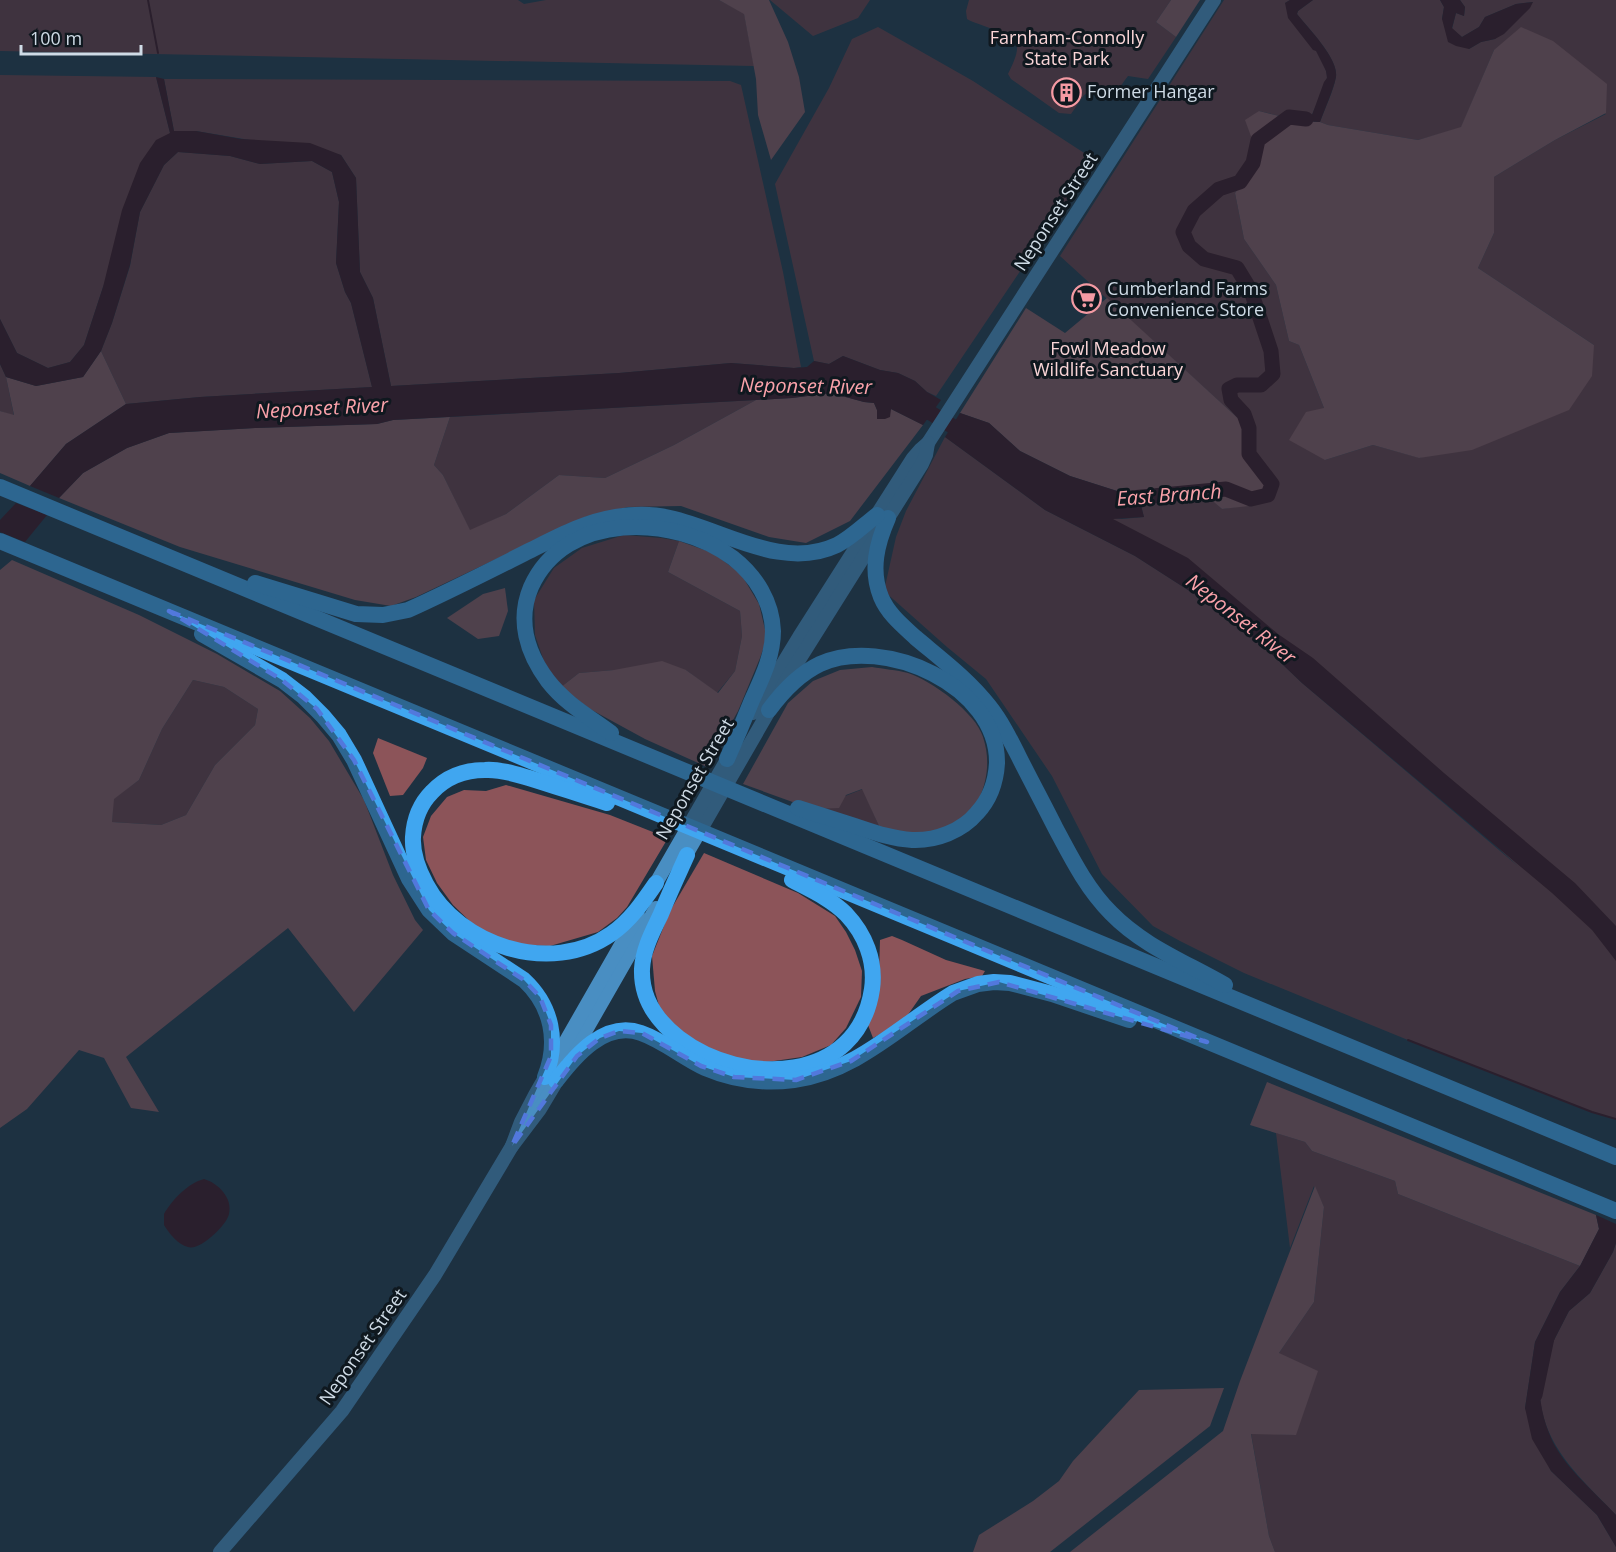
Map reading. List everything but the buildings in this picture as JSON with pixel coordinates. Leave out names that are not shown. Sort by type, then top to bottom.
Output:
[{"type":"highway","points":[[4,489],[1613,1156]]},
{"type":"highway","points":[[201,570],[257,583],[356,614],[383,615],[408,610],[569,531],[601,520],[636,515],[666,517],[768,550],[795,554],[816,552],[836,545],[882,517]]},
{"type":"highway","points":[[882,517],[875,564],[878,587],[884,604],[895,618],[991,708],[1005,730],[1074,863],[1094,894],[1120,922],[1145,942],[1218,981],[1285,1021]]},
{"type":"highway","points":[[638,752],[582,713],[553,687],[529,647],[524,616],[526,602],[534,581],[546,564],[565,547],[579,539],[626,527],[671,530],[708,543],[724,552],[750,574],[767,603],[772,626],[771,653],[733,761]]},
{"type":"highway","points":[[0,541],[1616,1211]]},
{"type":"highway","points":[[169,611],[212,640],[282,680],[304,697],[329,722],[357,766],[409,879],[429,910],[453,933],[524,980],[540,997],[547,1010],[552,1031],[551,1079]]},
{"type":"highway","points":[[730,790],[770,797],[887,836],[918,840],[945,835],[965,824],[982,807],[992,787],[997,754],[985,720],[968,699],[952,686],[912,664],[863,656],[841,657],[828,661],[813,667],[799,677],[781,694],[770,710]]},
{"type":"highway","points":[[656,883],[627,921],[601,940],[585,947],[561,952],[522,951],[480,937],[446,912],[433,897],[423,880],[415,860],[412,840],[417,815],[430,793],[453,776],[479,770],[508,772],[616,806],[659,814]]},
{"type":"highway","points":[[681,853],[644,956],[643,983],[651,1008],[662,1022],[681,1039],[698,1051],[719,1060],[765,1070],[805,1066],[834,1052],[860,1025],[867,1010],[872,989],[871,960],[861,934],[842,911],[754,854]]},
{"type":"highway","points":[[551,1079],[592,1043],[611,1033],[628,1030],[642,1033],[701,1066],[734,1077],[768,1082],[809,1077],[833,1070],[856,1058],[958,990],[993,982],[1028,987],[1146,1026],[1207,1042]]},
{"type":"main road","name":"Neponset Street","points":[[551,1079],[733,761],[795,642],[922,464],[928,443],[1214,0]]},
{"type":"main road","name":"Neponset Street","points":[[733,761],[770,710],[882,517]]},
{"type":"main road","name":"Neponset Street","points":[[220,1552],[352,1398],[441,1265],[512,1146],[533,1119],[551,1079],[656,883],[681,853]]},
{"type":"highlighted area","points":[[169,611],[1207,1042],[999,982],[958,991],[851,1061],[796,1080],[734,1077],[701,1066],[642,1033],[619,1031],[600,1038],[577,1056],[512,1146],[551,1056],[551,1025],[540,997],[524,980],[453,933],[429,910],[354,760],[317,709],[282,680]]},
{"type":"green space","points":[[0,0],[518,0],[524,4],[546,0],[719,0],[744,13],[754,66],[0,51]]},
{"type":"green space","points":[[719,0],[769,0],[788,42],[799,77],[805,112],[771,160],[758,115],[756,79],[744,14]]},
{"type":"green space","points":[[770,0],[870,0],[858,18],[813,36]]},
{"type":"green space","name":"Farnham-Connolly State Park","points":[[969,0],[1171,0],[1156,22],[1176,37],[1148,79],[1128,76],[1113,93],[1091,91],[1084,95],[1071,114],[1059,113],[1011,79],[1008,74],[1017,53],[1015,42],[1003,34],[967,19],[966,11]]},
{"type":"green space","points":[[1171,0],[1200,0],[1176,37],[1156,22]]},
{"type":"green space","points":[[1224,0],[1290,0],[1285,3],[1326,69],[1325,85],[1312,115],[1286,115],[1284,117],[1259,111],[1252,139],[1251,172],[1235,193],[1244,239],[1276,285],[1289,341],[1299,345],[1324,408],[1325,460],[1373,445],[1420,458],[1594,345],[1478,268],[1494,233],[1494,177],[1555,140],[1606,114],[1494,50],[1461,128],[1418,140],[1328,125],[1320,122],[1335,83],[1336,70],[1328,53],[1297,14],[1298,11],[1313,0],[1440,0],[1444,7],[1442,19],[1469,49],[1481,42],[1495,39],[1533,2],[1516,4],[1485,17],[1479,27],[1462,37],[1452,29],[1456,13],[1464,16],[1465,7],[1460,0],[1616,0],[1616,1119],[1592,1112],[1408,1040],[1244,973],[1153,926],[1102,874],[1052,776],[986,679],[884,591],[896,537],[906,511],[945,437],[1045,510],[1135,556],[1202,599],[1260,643],[1302,683],[1519,867],[1294,660],[1096,516],[1122,519],[1144,517],[1139,498],[1202,491],[1222,509],[1249,505],[1248,496],[1257,495],[1265,483],[1245,444],[1242,422],[1060,256]]},
{"type":"green space","points":[[878,27],[973,81],[1095,160],[936,396],[927,392],[915,381],[898,373],[880,370],[843,356],[829,364],[814,361],[775,184],[829,88],[852,39]]},
{"type":"green space","points":[[1521,27],[1553,41],[1607,84],[1606,113],[1555,140],[1494,177],[1494,233],[1478,268],[1594,345],[1592,376],[1569,410],[1472,450],[1419,458],[1373,445],[1325,460],[1289,440],[1306,412],[1324,408],[1299,345],[1289,341],[1276,285],[1244,239],[1235,193],[1251,172],[1252,139],[1245,120],[1259,111],[1300,121],[1320,122],[1418,140],[1461,127],[1494,50]]},
{"type":"green space","points":[[0,75],[156,77],[170,133],[103,287],[84,345],[70,362],[48,368],[17,353],[0,319]]},
{"type":"green space","points":[[164,79],[730,81],[741,85],[783,272],[801,367],[731,363],[619,373],[391,386],[373,298],[360,272],[356,178],[341,155],[196,131],[174,131]]},
{"type":"green space","points":[[178,152],[230,156],[260,164],[312,161],[332,172],[339,202],[336,263],[351,303],[372,387],[200,397],[126,404],[101,351],[130,266],[140,212],[164,165]]},
{"type":"green space","name":"Fowl Meadow Wildlife Sanctuary","points":[[1107,298],[1242,422],[1247,446],[1265,483],[1260,492],[1248,496],[1249,506],[1222,509],[1201,491],[1139,498],[1070,476],[1020,451],[989,423],[960,413],[1026,308],[1065,333]]},
{"type":"green space","points":[[101,351],[126,404],[66,444],[30,486],[0,473],[0,411],[14,415],[6,377],[36,386],[83,377]]},
{"type":"green space","points":[[0,364],[6,377],[14,416],[0,411]]},
{"type":"green space","points":[[831,393],[874,403],[878,419],[891,409],[923,425],[850,521],[806,543],[769,537],[681,506],[628,507],[585,517],[416,597],[391,606],[355,600],[180,547],[59,498],[83,473],[127,448],[169,433],[377,424],[393,420],[450,417],[434,465],[443,475],[470,530],[506,514],[559,475],[605,478],[674,445],[756,400]]},
{"type":"green space","points":[[756,400],[674,445],[605,478],[559,475],[506,514],[470,531],[443,475],[434,465],[450,417]]},
{"type":"green space","points":[[624,535],[679,541],[668,572],[740,611],[742,636],[735,671],[717,693],[686,670],[614,670],[579,673],[561,687],[546,667],[535,635],[534,600],[554,568],[582,548]]},
{"type":"green space","points":[[679,541],[713,553],[741,574],[759,604],[767,638],[738,711],[707,767],[645,739],[590,709],[561,687],[579,673],[614,670],[662,661],[686,670],[718,693],[735,671],[742,636],[740,611],[668,572]]},
{"type":"green space","points":[[12,560],[139,615],[217,654],[280,691],[310,718],[329,741],[364,800],[393,875],[415,920],[423,930],[354,1012],[288,928],[126,1057],[159,1112],[131,1108],[104,1058],[79,1050],[27,1109],[0,1128],[0,570]],"holes":[[[193,680],[224,687],[258,709],[255,725],[215,765],[186,815],[161,825],[112,822],[114,799],[139,780],[162,729]]]},
{"type":"green space","points":[[505,588],[508,611],[499,636],[478,639],[447,618],[483,594]]},
{"type":"green space","points":[[872,667],[908,673],[929,683],[963,708],[979,728],[987,753],[984,784],[973,810],[950,827],[933,833],[905,835],[895,833],[879,826],[862,789],[846,795],[839,808],[812,809],[743,784],[788,703],[813,681],[840,670]]},
{"type":"green space","points":[[193,680],[224,687],[258,709],[255,725],[215,765],[186,815],[161,825],[112,822],[113,799],[139,780],[162,729]]},
{"type":"green space","points":[[378,738],[427,758],[423,768],[403,795],[390,796],[373,753]]},
{"type":"green space","points":[[506,785],[610,815],[668,838],[627,907],[617,918],[598,932],[550,946],[516,945],[480,931],[453,905],[437,883],[426,860],[423,837],[431,816],[447,797],[464,790],[486,791]]},
{"type":"green space","points":[[863,789],[879,826],[812,809]]},
{"type":"green space","points":[[704,853],[798,893],[835,916],[846,932],[862,971],[861,997],[846,1028],[831,1045],[802,1057],[761,1063],[722,1055],[689,1038],[661,1013],[655,991],[652,956],[670,911]]},
{"type":"green space","points":[[892,936],[946,960],[985,971],[982,976],[965,979],[921,996],[899,1024],[873,1038],[868,1025],[879,974],[880,940]]},
{"type":"green space","points":[[1267,1082],[1596,1215],[1599,1229],[1580,1266],[1398,1194],[1395,1181],[1312,1151],[1305,1142],[1250,1125]]},
{"type":"green space","points":[[1276,1133],[1305,1142],[1312,1151],[1395,1181],[1398,1194],[1580,1266],[1560,1292],[1535,1342],[1525,1408],[1551,1471],[1597,1515],[1616,1547],[1616,1552],[1275,1552],[1269,1536],[1251,1433],[1296,1435],[1279,1353],[1314,1302],[1324,1207],[1314,1186],[1290,1248]]},
{"type":"green space","points":[[1315,1186],[1324,1207],[1314,1302],[1279,1353],[1318,1371],[1296,1435],[1251,1434],[1269,1536],[1275,1552],[1070,1552],[1223,1431]]},
{"type":"green space","points":[[1616,1243],[1616,1515],[1573,1470],[1548,1430],[1541,1408],[1539,1355],[1551,1346],[1569,1311],[1590,1293]]},
{"type":"green space","points":[[1224,1388],[1210,1426],[1050,1552],[973,1552],[979,1535],[1033,1501],[1059,1481],[1073,1461],[1139,1390]]},
{"type":"water","points":[[1290,0],[1313,0],[1297,14],[1322,44],[1336,70],[1335,82],[1320,122],[1284,117],[1286,115],[1312,115],[1327,78],[1316,51],[1288,18],[1285,3]]},
{"type":"water","points":[[1440,0],[1460,0],[1465,7],[1464,16],[1456,13],[1452,28],[1462,37],[1479,27],[1485,17],[1516,4],[1533,2],[1530,8],[1504,34],[1469,49],[1448,42],[1442,19],[1444,7]]},
{"type":"water","points":[[156,77],[164,79],[174,131],[196,131],[241,139],[310,143],[341,155],[356,178],[360,272],[373,298],[391,386],[619,373],[731,363],[794,368],[807,367],[814,361],[829,364],[843,356],[880,370],[898,373],[915,381],[927,392],[941,400],[923,425],[891,409],[890,417],[877,419],[874,403],[831,393],[792,398],[393,420],[377,424],[169,433],[127,448],[83,473],[59,498],[30,486],[66,444],[126,404],[200,397],[372,387],[351,303],[336,263],[339,202],[332,172],[312,161],[260,164],[230,156],[178,152],[164,165],[140,212],[130,265],[112,323],[101,351],[83,377],[36,386],[6,377],[0,364],[0,319],[17,353],[48,368],[70,362],[84,345],[103,287],[122,210],[140,163],[156,140],[170,133]]},
{"type":"water","points":[[960,413],[989,423],[1020,451],[1070,476],[1139,498],[1144,517],[1113,519],[1188,558],[1278,634],[1313,658],[1444,773],[1575,883],[1616,926],[1616,961],[1592,930],[1552,893],[1302,683],[1260,643],[1202,599],[1135,556],[1045,510],[945,437]]},
{"type":"water","points":[[16,503],[47,515],[25,542],[0,532],[0,520]]},
{"type":"water","points":[[204,1179],[214,1184],[227,1197],[229,1214],[223,1224],[206,1241],[193,1247],[184,1246],[168,1232],[164,1225],[164,1214],[181,1193],[192,1184]]},
{"type":"water","points":[[1596,1215],[1616,1224],[1616,1243],[1613,1252],[1590,1293],[1569,1311],[1551,1346],[1539,1355],[1539,1385],[1543,1414],[1554,1445],[1578,1477],[1616,1515],[1616,1547],[1597,1515],[1551,1471],[1532,1439],[1525,1408],[1535,1342],[1560,1292],[1580,1266],[1599,1229]]},
{"type":"waterway","points":[[148,0],[158,53]]},
{"type":"waterway","name":"East Branch","points":[[1121,499],[1226,489],[1251,499],[1268,495],[1272,484],[1249,454],[1249,428],[1244,414],[1231,400],[1229,389],[1237,385],[1261,385],[1273,374],[1271,351],[1251,291],[1237,268],[1204,259],[1189,246],[1183,232],[1194,211],[1219,189],[1240,182],[1253,163],[1258,140],[1289,117],[1306,119]]},
{"type":"waterway","name":"Neponset River","points":[[916,404],[970,437]]},
{"type":"waterway","points":[[1408,1040],[1592,1112],[1616,1119]]},
{"type":"waterway","name":"Neponset River","points":[[1535,1395],[1548,1333]]},
{"type":"place","name":"Former Hangar","points":[[1066,92]]},
{"type":"place","name":"Cumberland Farms Convenience Store","points":[[1086,299]]}]
